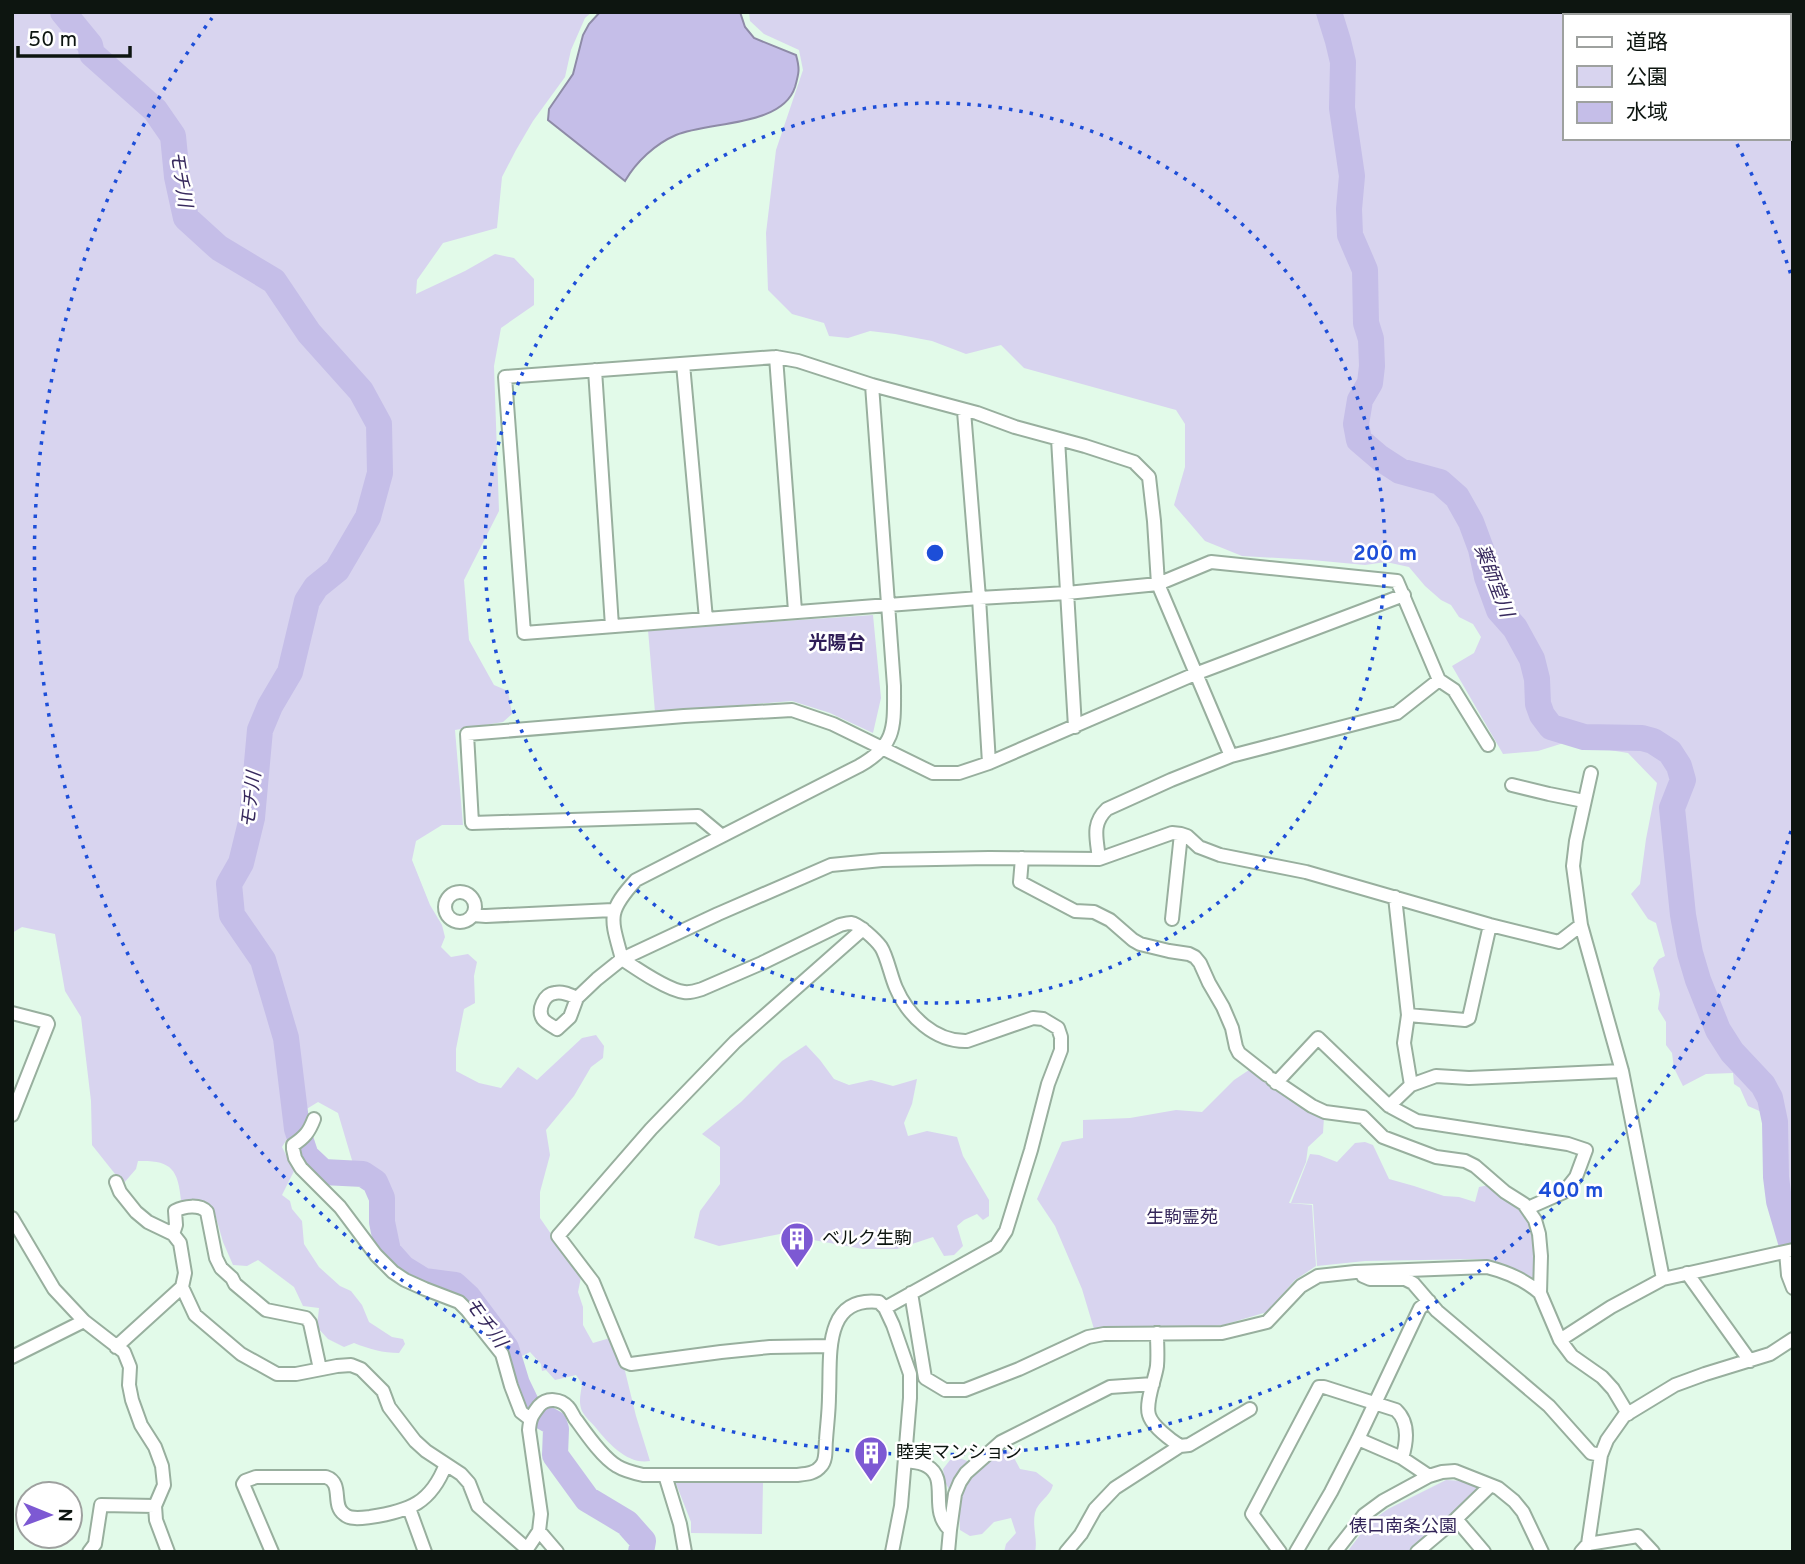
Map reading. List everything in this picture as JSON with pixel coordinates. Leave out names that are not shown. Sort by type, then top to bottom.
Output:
[{"type":"street","points":[[776,357],[795,611]]},
{"type":"street","points":[[1231,756],[1158,584],[1149,477],[1133,462],[977,413],[776,357],[505,377],[524,633],[1158,584],[1211,562],[1397,581],[1439,680],[1454,690],[1488,745]]},
{"type":"street","points":[[682,364],[706,619]]},
{"type":"street","points":[[595,369],[612,626]]},
{"type":"street","points":[[872,385],[894,686],[892,732],[884,748],[873,758],[636,880],[613,910],[622,959],[683,992],[692,992],[762,963],[840,925],[851,923],[863,929],[881,947],[897,991],[909,1011],[938,1036],[967,1041],[1033,1018],[1044,1018],[1058,1028],[1061,1050],[1048,1084],[1006,1231],[996,1246],[885,1308]]},
{"type":"street","points":[[964,411],[989,763]]},
{"type":"street","points":[[1058,439],[1075,727]]},
{"type":"street","points":[[722,836],[698,817],[472,823],[467,734],[792,710],[833,724],[933,773],[959,774],[1195,674],[1404,596]]},
{"type":"street","points":[[1099,859],[1096,829],[1099,817],[1107,809],[1231,756],[1397,713],[1439,680]]},
{"type":"street","points":[[1591,773],[1573,866],[1581,925],[1622,1071],[1663,1279]]},
{"type":"street","points":[[1512,785],[1584,801]]},
{"type":"street","points":[[577,998],[622,959],[831,865],[881,860],[1099,859],[1172,833],[1187,836],[1199,847],[1220,855],[1306,872],[1559,942],[1581,925]]},
{"type":"street","points":[[1172,919],[1181,834]]},
{"type":"street","points":[[1022,858],[1020,882],[1075,911],[1094,912],[1118,926],[1140,944],[1195,957],[1223,1007],[1236,1047],[1272,1079],[1325,1112],[1363,1117],[1383,1137],[1436,1157],[1465,1161],[1475,1166],[1528,1208],[1539,1234],[1540,1293],[1560,1340],[1572,1356],[1602,1377],[1628,1414]]},
{"type":"street","points":[[1395,897],[1408,1015],[1404,1043],[1411,1085]]},
{"type":"street","points":[[473,915],[613,910]]},
{"type":"street","points":[[1408,1015],[1465,1020],[1469,1018],[1490,925]]},
{"type":"street","points":[[830,1346],[770,1348],[631,1364],[626,1362],[593,1282],[558,1236],[651,1129],[735,1042],[863,929]]},
{"type":"street","points":[[12,1013],[48,1024],[12,1115]]},
{"type":"street","points":[[1272,1079],[1318,1038],[1389,1106],[1417,1121],[1568,1144],[1586,1150],[1576,1177],[1564,1192],[1528,1208]]},
{"type":"street","points":[[1389,1106],[1411,1085],[1436,1076],[1469,1078],[1622,1071]]},
{"type":"street","points":[[313,1119],[310,1131],[293,1144],[292,1149],[301,1168],[340,1207],[376,1255],[393,1272],[415,1285],[459,1302],[467,1310],[502,1354],[521,1412],[530,1419]]},
{"type":"street","points":[[116,1182],[120,1192],[136,1212],[148,1222],[173,1234],[180,1243],[185,1273],[182,1287],[116,1346]]},
{"type":"street","points":[[173,1234],[176,1225],[175,1211],[196,1206],[203,1208],[207,1212],[216,1258],[221,1268],[241,1290],[266,1310],[306,1318],[310,1323],[320,1369]]},
{"type":"street","points":[[12,1218],[54,1289],[84,1321],[124,1352],[130,1367],[132,1400],[141,1426],[155,1447],[162,1466],[164,1485],[155,1506],[156,1520],[168,1552]]},
{"type":"street","points":[[1560,1340],[1611,1307],[1663,1279],[1687,1273],[1789,1251],[1788,1275],[1793,1288]]},
{"type":"street","points":[[911,1293],[925,1378],[945,1390],[965,1390],[1088,1337],[1104,1334],[1222,1333],[1267,1322],[1301,1286],[1318,1276],[1487,1267],[1521,1279],[1540,1293]]},
{"type":"street","points":[[1355,1272],[1370,1279],[1405,1279],[1413,1283],[1437,1311],[1549,1406],[1591,1453],[1601,1455]]},
{"type":"street","points":[[1687,1273],[1750,1361]]},
{"type":"street","points":[[182,1287],[195,1315],[259,1366],[277,1374],[296,1374],[351,1365],[361,1368],[383,1391],[388,1406],[415,1441],[461,1474],[469,1483],[478,1506],[526,1550],[539,1531],[541,1514],[529,1430],[530,1419],[542,1403],[547,1400],[561,1402],[569,1408],[603,1454],[616,1466],[628,1472],[643,1475],[796,1475],[816,1471],[824,1462],[830,1399],[831,1339],[838,1321],[850,1307],[860,1301],[879,1302],[893,1325],[910,1374],[901,1506],[892,1552]]},
{"type":"street","points":[[1296,1552],[1358,1439],[1420,1308],[1429,1301]]},
{"type":"street","points":[[12,1357],[84,1321]]},
{"type":"street","points":[[1157,1333],[1157,1366],[1148,1406],[1150,1419],[1180,1446]]},
{"type":"street","points":[[1653,1552],[1638,1536],[1584,1548],[1601,1455],[1607,1440],[1624,1416],[1675,1385],[1769,1354],[1793,1339]]},
{"type":"street","points":[[948,1552],[955,1494],[960,1482],[966,1473],[1001,1442],[1110,1387],[1153,1384]]},
{"type":"street","points":[[1280,1552],[1252,1514],[1318,1387],[1396,1410],[1403,1417],[1407,1432],[1402,1458]]},
{"type":"street","points":[[1066,1552],[1081,1534],[1095,1509],[1115,1488],[1180,1446],[1189,1446],[1250,1409]]},
{"type":"street","points":[[1358,1439],[1402,1458],[1430,1476]]},
{"type":"street","points":[[905,1461],[925,1464],[935,1472],[939,1481],[939,1514],[950,1530]]},
{"type":"street","points":[[272,1552],[243,1483],[245,1481],[256,1477],[327,1477],[336,1484],[340,1510],[345,1516],[354,1518],[409,1508],[426,1498],[437,1486],[446,1464]]},
{"type":"street","points":[[1335,1552],[1364,1516],[1383,1501],[1430,1476],[1455,1471],[1498,1488],[1508,1495],[1523,1512],[1542,1552]]},
{"type":"street","points":[[665,1475],[680,1524],[685,1552]]},
{"type":"street","points":[[1417,1552],[1490,1486]]},
{"type":"street","points":[[89,1552],[95,1544],[101,1505],[155,1506]]},
{"type":"street","points":[[409,1508],[425,1552]]},
{"type":"street","points":[[1456,1519],[1484,1552]]},
{"type":"street","points":[[539,1531],[557,1552]]},
{"type":"green space","points":[[12,12],[592,12],[585,18],[571,50],[565,77],[533,121],[502,177],[497,228],[443,243],[417,280],[416,294],[495,254],[514,258],[534,279],[534,305],[501,328],[494,366],[499,511],[464,580],[469,640],[494,685],[508,691],[512,714],[503,722],[455,730],[463,825],[442,825],[416,841],[412,860],[430,905],[442,925],[445,937],[441,947],[451,957],[468,954],[477,962],[474,976],[475,1003],[464,1009],[456,1049],[456,1071],[479,1083],[501,1088],[518,1067],[537,1080],[582,1038],[596,1035],[604,1046],[603,1058],[591,1067],[574,1096],[546,1130],[550,1155],[540,1192],[540,1218],[581,1277],[578,1292],[583,1307],[583,1325],[593,1343],[610,1338],[625,1371],[650,1461],[627,1457],[587,1418],[580,1404],[582,1384],[576,1375],[555,1380],[546,1370],[542,1371],[541,1364],[530,1352],[516,1359],[507,1339],[463,1282],[433,1273],[400,1257],[390,1238],[392,1211],[384,1177],[354,1167],[338,1113],[318,1102],[305,1110],[282,1147],[294,1171],[282,1195],[290,1201],[292,1209],[302,1221],[304,1244],[319,1267],[340,1286],[351,1291],[362,1305],[369,1322],[392,1337],[403,1339],[405,1344],[399,1353],[354,1343],[344,1347],[328,1339],[317,1327],[319,1308],[303,1306],[294,1287],[258,1260],[247,1266],[233,1265],[215,1214],[205,1201],[181,1200],[178,1180],[170,1168],[158,1162],[138,1161],[136,1169],[123,1184],[92,1145],[91,1101],[81,1017],[65,991],[55,934],[22,927],[12,933]]},
{"type":"green space","points":[[749,12],[1793,12],[1793,1226],[1776,1218],[1770,1206],[1772,1172],[1764,1113],[1748,1106],[1740,1088],[1734,1084],[1733,1073],[1706,1074],[1683,1086],[1674,1068],[1672,1053],[1666,1045],[1666,1022],[1658,1009],[1660,994],[1653,968],[1659,959],[1665,956],[1656,923],[1648,919],[1631,894],[1640,884],[1657,783],[1628,753],[1570,741],[1538,751],[1503,754],[1452,666],[1474,653],[1481,637],[1473,624],[1459,617],[1451,605],[1425,586],[1409,567],[1386,562],[1365,565],[1242,556],[1205,541],[1174,505],[1185,467],[1185,424],[1176,410],[1024,368],[1001,345],[966,354],[932,341],[895,334],[870,331],[848,338],[829,336],[824,323],[792,314],[768,290],[766,233],[776,150],[803,70],[799,50],[764,34],[750,21]]},
{"type":"green space","points":[[873,615],[881,698],[873,733],[830,713],[792,701],[655,712],[648,630]]},
{"type":"green space","points":[[806,1045],[834,1079],[849,1085],[871,1080],[893,1086],[917,1079],[912,1104],[904,1123],[908,1136],[927,1131],[957,1137],[963,1156],[989,1200],[989,1216],[983,1220],[977,1214],[957,1226],[963,1246],[954,1255],[944,1256],[933,1237],[897,1249],[863,1249],[780,1234],[719,1246],[694,1238],[700,1211],[720,1184],[720,1147],[702,1134],[741,1102],[782,1061]]},
{"type":"green space","name":"生駒霊苑","points":[[1252,1068],[1324,1117],[1323,1133],[1308,1147],[1306,1162],[1289,1203],[1312,1205],[1316,1266],[1295,1280],[1267,1312],[1223,1325],[1094,1329],[1082,1289],[1055,1226],[1037,1199],[1062,1142],[1083,1138],[1083,1120],[1130,1118],[1176,1110],[1202,1112],[1234,1080]]},
{"type":"green space","points":[[1355,1143],[1373,1145],[1389,1179],[1444,1196],[1475,1202],[1479,1187],[1489,1185],[1523,1211],[1531,1226],[1537,1280],[1503,1264],[1481,1259],[1365,1261],[1317,1266],[1313,1204],[1291,1203],[1310,1154],[1337,1162]]},
{"type":"green space","points":[[1004,1449],[1012,1454],[1020,1469],[1036,1472],[1053,1485],[1035,1513],[1035,1552],[1004,1552],[1006,1544],[1016,1533],[1011,1518],[994,1522],[982,1534],[970,1536],[960,1530],[959,1508],[945,1482],[943,1469],[950,1460],[962,1459],[970,1462]]},
{"type":"green space","name":"俵口南条公園","points":[[1446,1480],[1464,1481],[1476,1487],[1476,1494],[1410,1550],[1411,1552],[1347,1552],[1370,1522],[1388,1509]]},
{"type":"green space","points":[[675,1481],[763,1482],[762,1534],[691,1533],[691,1522]]},
{"type":"water","points":[[600,12],[740,12],[745,27],[754,38],[796,55],[798,71],[795,87],[788,100],[761,116],[690,131],[668,139],[647,154],[625,181],[548,120],[549,109],[573,74],[583,35]]},
{"type":"waterway","name":"モチ川","points":[[63,12],[90,45],[92,54],[155,110],[173,136],[177,177],[186,218],[219,248],[274,281],[309,333],[361,391],[379,424],[380,473],[368,517],[337,570],[316,587],[307,601],[290,672],[270,706],[260,730],[252,818],[241,863],[229,884],[232,915],[263,960],[286,1038],[297,1129],[306,1156],[323,1172],[363,1174],[375,1182],[382,1198],[382,1222],[388,1251],[403,1268],[424,1281],[455,1285],[468,1297],[506,1348],[517,1384],[529,1409],[554,1423],[555,1455],[587,1499],[627,1523],[643,1541],[641,1552]]},
{"type":"waterway","name":"薬師堂川","points":[[1329,12],[1343,62],[1342,108],[1352,176],[1350,235],[1365,270],[1366,323],[1371,339],[1370,383],[1360,400],[1356,424],[1359,440],[1400,471],[1440,482],[1457,497],[1471,522],[1499,610],[1515,628],[1532,659],[1537,679],[1538,704],[1551,727],[1584,737],[1642,738],[1653,741],[1670,752],[1679,766],[1683,780],[1672,808],[1683,915],[1690,953],[1718,1030],[1732,1052],[1763,1085],[1770,1098],[1775,1122],[1779,1201],[1793,1249]]},
{"type":"place","name":"ベルク生駒","points":[[797,1269]]},
{"type":"place","name":"睦実マンション","points":[[871,1483]]},
{"type":"district","name":"光陽台","points":[[837,644]]}]
